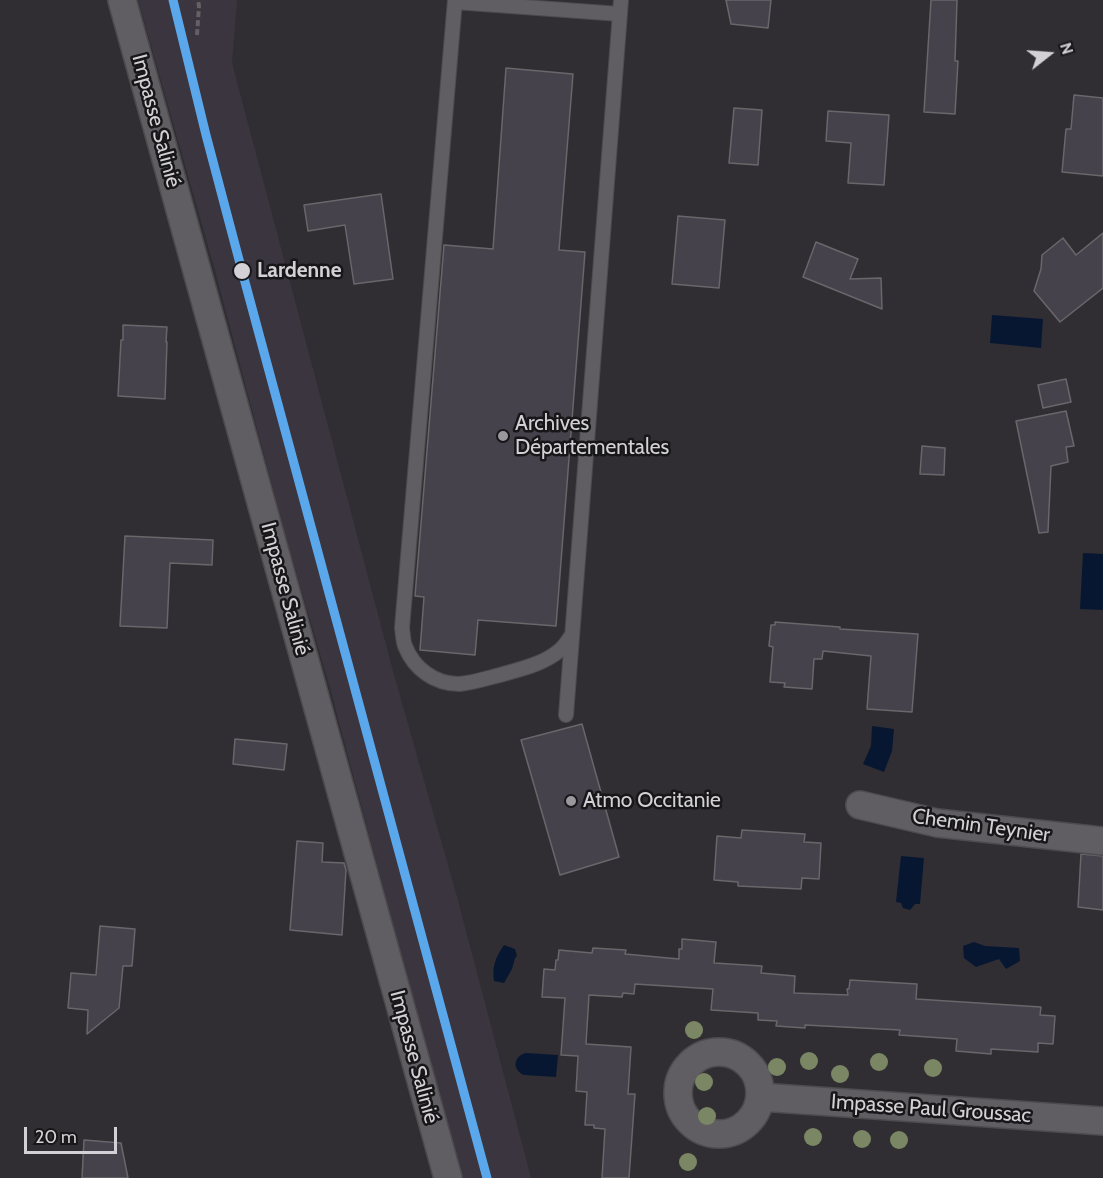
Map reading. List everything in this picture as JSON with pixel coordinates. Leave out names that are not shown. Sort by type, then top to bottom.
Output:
[{"type":"street","name":"Impasse Salinié","points":[[122,0],[448,1178]]},
{"type":"street","name":"Chemin Teynier","points":[[860,805],[937,823],[1103,841]]},
{"type":"street","name":"Impasse Paul Groussac","points":[[760,1097],[1103,1121]]},
{"type":"lane","points":[[566,716],[621,7],[455,1],[402,628],[404,644],[418,668],[430,677],[458,684],[525,668],[546,659],[561,649],[572,635]]},
{"type":"path","points":[[197,35],[198,0]]},
{"type":"shaded area","points":[[138,0],[237,0],[232,63],[393,671],[456,893],[531,1178],[460,1178],[330,688],[285,534],[214,267]]},
{"type":"water","points":[[992,315],[1043,319],[1041,348],[990,343]]},
{"type":"water","points":[[1083,553],[1103,554],[1103,610],[1080,609]]},
{"type":"water","points":[[872,726],[894,729],[892,751],[884,772],[863,764],[871,746]]},
{"type":"water","points":[[901,856],[924,858],[920,904],[915,904],[910,910],[896,902]]},
{"type":"water","points":[[974,942],[985,946],[1019,948],[1020,961],[1006,969],[999,959],[976,967],[964,958],[963,946]]},
{"type":"water","points":[[504,945],[515,949],[517,956],[504,983],[494,981],[493,971],[496,958]]},
{"type":"water","points":[[526,1053],[558,1055],[556,1077],[520,1073],[516,1067],[516,1060]]},
{"type":"building","points":[[726,0],[771,0],[768,28],[731,24]]},
{"type":"building","points":[[931,0],[957,0],[955,61],[958,61],[955,114],[924,112]]},
{"type":"building","name":"Archives Départementales","points":[[506,68],[573,74],[559,250],[585,252],[556,626],[478,620],[475,655],[420,650],[424,597],[415,596],[444,245],[493,249]]},
{"type":"building","points":[[1074,95],[1103,98],[1103,176],[1062,172],[1066,129],[1071,129]]},
{"type":"building","points":[[734,108],[762,110],[758,165],[729,163]]},
{"type":"building","points":[[828,111],[889,115],[884,185],[848,183],[851,143],[826,141]]},
{"type":"building","points":[[381,194],[393,279],[354,284],[345,225],[308,231],[304,205]]},
{"type":"building","points":[[678,216],[725,220],[719,288],[672,284]]},
{"type":"building","points":[[1103,233],[1103,288],[1060,322],[1034,291],[1041,269],[1042,255],[1063,238],[1076,255]]},
{"type":"building","points":[[816,242],[858,259],[850,279],[881,278],[882,309],[803,277]]},
{"type":"building","points":[[123,325],[167,327],[165,399],[118,396]]},
{"type":"building","points":[[1066,379],[1071,402],[1043,408],[1038,385]]},
{"type":"building","points":[[1066,411],[1074,446],[1066,447],[1068,462],[1051,466],[1048,532],[1039,533],[1016,421]]},
{"type":"building","points":[[922,446],[945,448],[944,475],[920,474]]},
{"type":"building","points":[[125,536],[213,540],[212,565],[170,563],[167,628],[120,626]]},
{"type":"building","points":[[775,622],[918,634],[912,712],[867,709],[871,656],[823,651],[822,659],[814,659],[812,689],[784,687],[785,683],[770,682],[773,647],[769,646],[771,625],[775,625]]},
{"type":"building","name":"Atmo Occitanie","points":[[582,724],[619,857],[560,875],[521,740]]},
{"type":"building","points":[[235,739],[287,744],[284,770],[233,764]]},
{"type":"building","points":[[742,830],[805,834],[804,842],[821,843],[819,879],[802,878],[801,889],[738,886],[738,882],[714,880],[717,836],[741,838]]},
{"type":"building","points":[[297,841],[323,843],[322,862],[344,863],[346,870],[342,935],[290,930]]},
{"type":"building","points":[[1081,854],[1103,856],[1103,910],[1078,907]]},
{"type":"building","points":[[100,926],[135,929],[132,966],[123,966],[119,1008],[87,1034],[88,1010],[68,1008],[71,973],[96,975]]},
{"type":"building","points":[[682,939],[716,942],[714,963],[762,966],[761,973],[795,976],[794,993],[848,995],[850,980],[917,984],[916,999],[1041,1007],[1040,1015],[1055,1016],[1053,1044],[1038,1043],[1038,1052],[991,1049],[991,1054],[956,1051],[957,1039],[899,1035],[900,1030],[805,1025],[805,1028],[776,1026],[777,1021],[758,1020],[758,1013],[711,1010],[713,989],[635,984],[634,994],[623,993],[622,997],[589,995],[586,1044],[631,1047],[628,1094],[635,1094],[629,1178],[602,1178],[605,1129],[585,1125],[587,1092],[576,1091],[578,1056],[561,1055],[565,998],[542,997],[544,969],[555,970],[559,950],[592,953],[593,948],[626,950],[625,954],[679,959]]},
{"type":"building","points":[[84,1140],[121,1143],[128,1178],[82,1178]]},
{"type":"transit line","points":[[173,0],[242,271],[487,1178]]},
{"type":"place","name":"Lardenne","points":[[242,271]]},
{"type":"place","name":"Archives Départementales","points":[[503,436]]},
{"type":"place","name":"Atmo Occitanie","points":[[571,801]]}]
